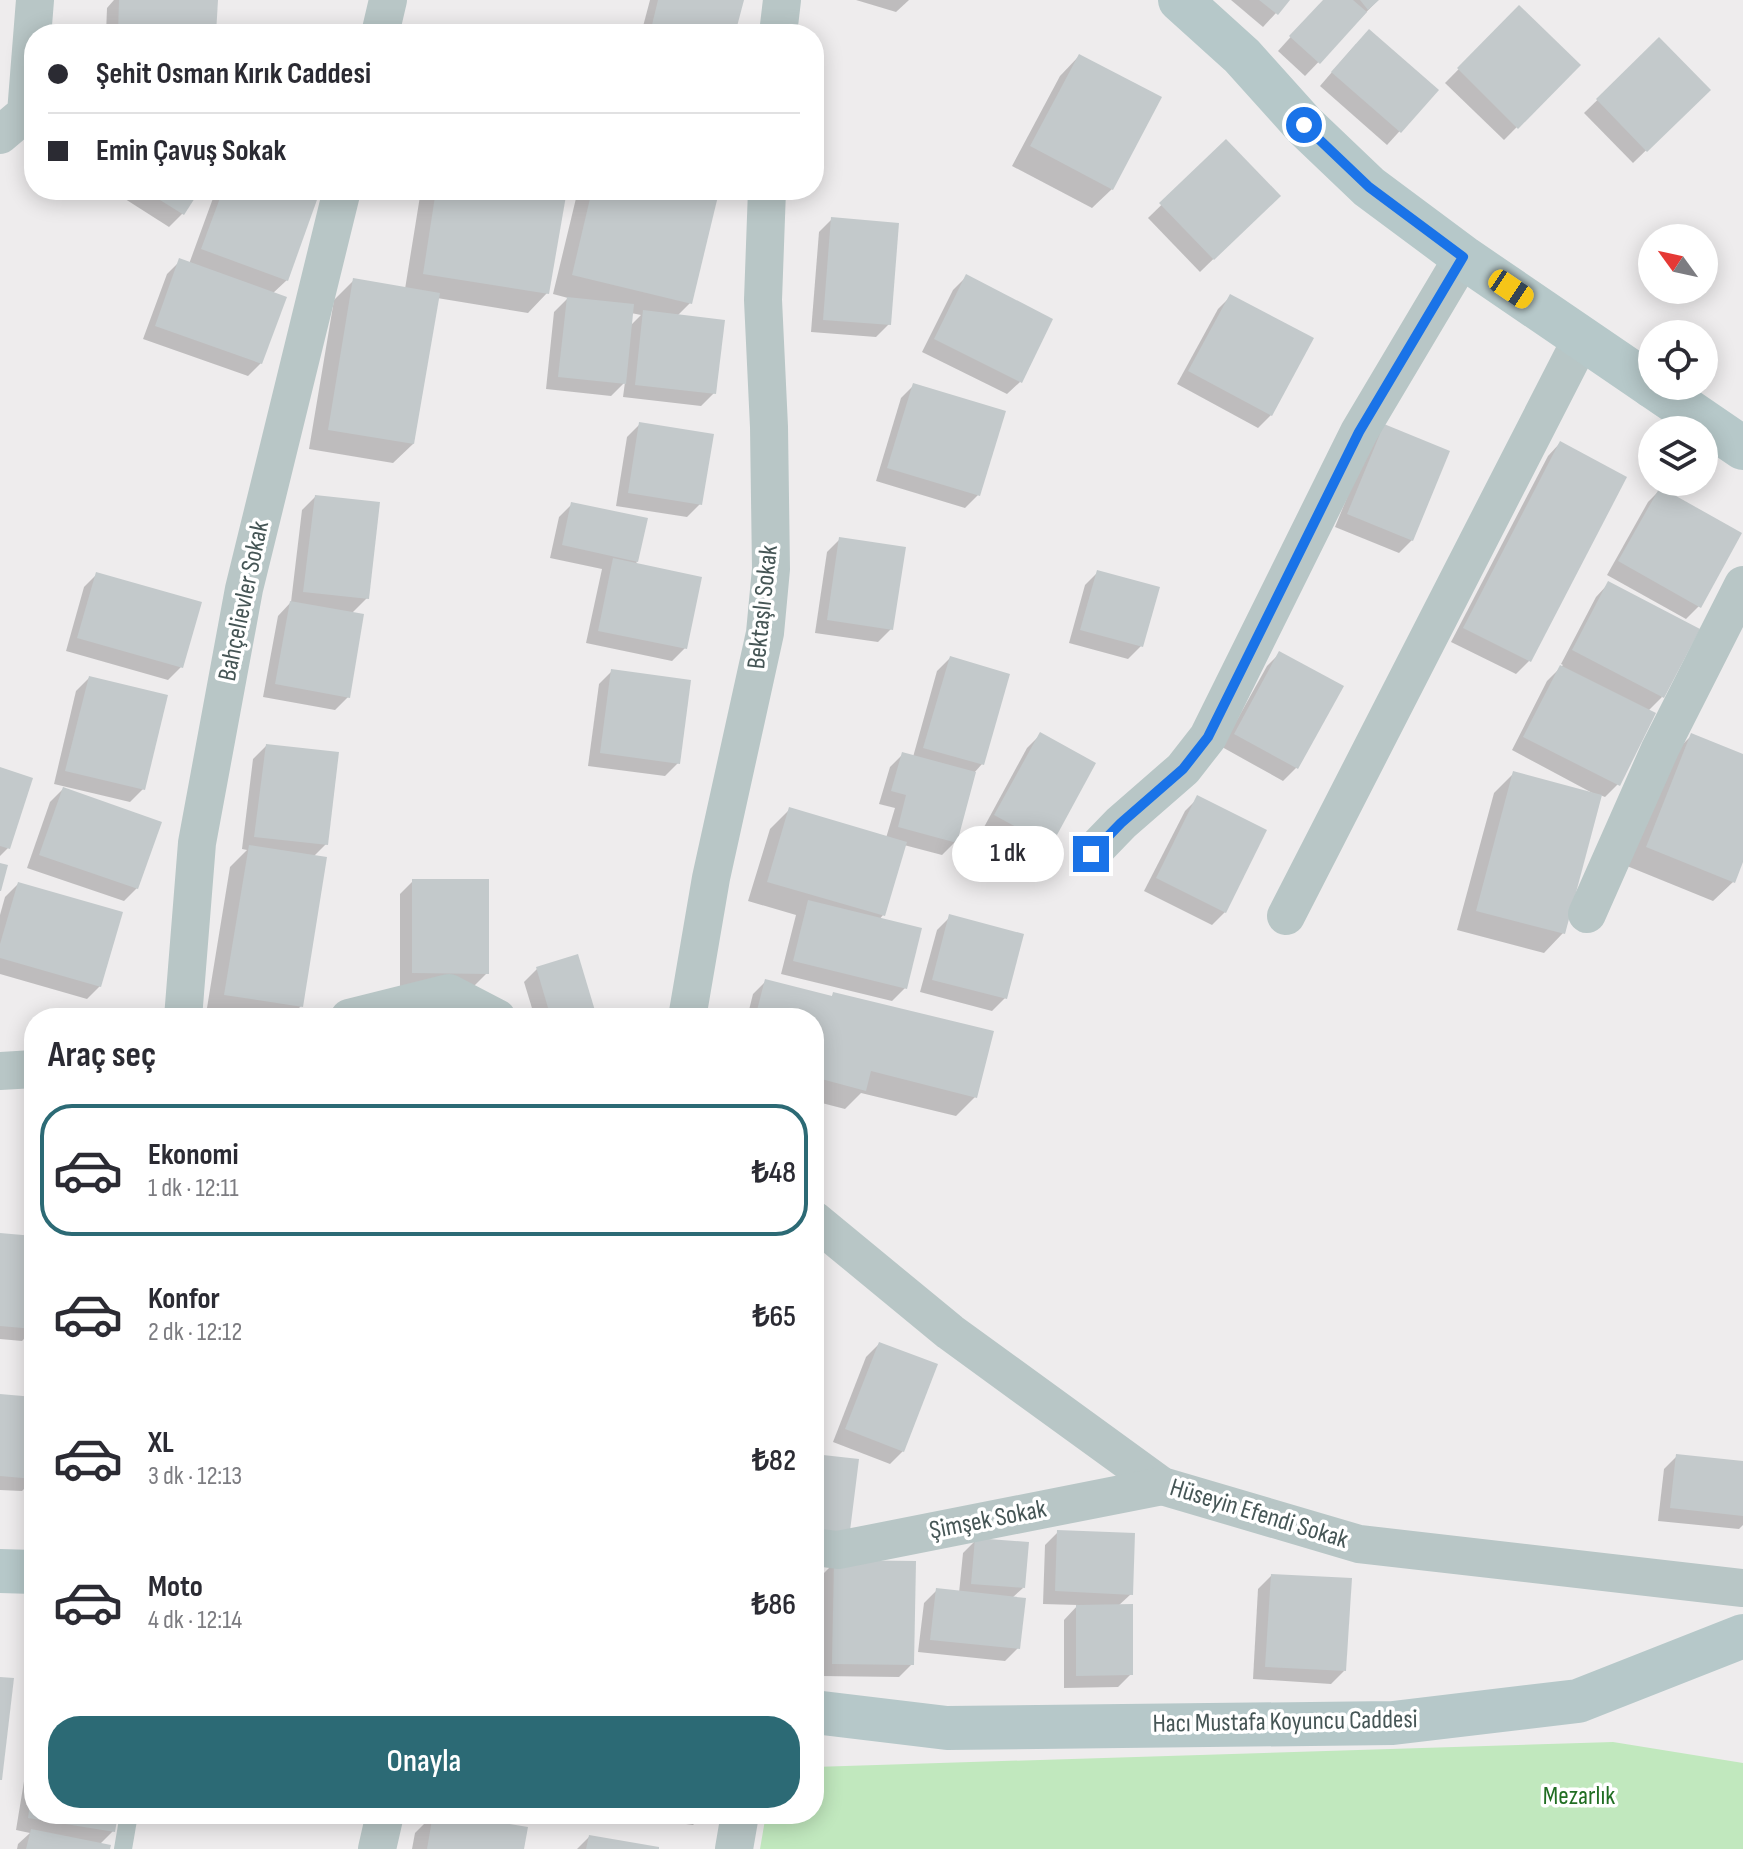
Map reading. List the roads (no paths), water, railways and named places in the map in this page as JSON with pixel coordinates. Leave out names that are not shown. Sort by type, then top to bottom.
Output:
[{"type":"street","points":[[33,24],[35,0]]},
{"type":"street","points":[[382,24],[388,0]]},
{"type":"street","points":[[779,24],[782,0]]},
{"type":"street","points":[[1180,0],[1242,56],[1304,125],[1369,187],[1463,257],[1638,376]]},
{"type":"street","points":[[0,135],[24,115]]},
{"type":"street","name":"Bahçelievler Sokak","points":[[184,1008],[197,843],[244,589],[340,200]]},
{"type":"street","name":"Bektaşlı Sokak","points":[[689,1008],[711,878],[765,633],[771,569],[763,300],[767,200]]},
{"type":"street","points":[[1091,854],[1121,823],[1183,769],[1208,737],[1359,432],[1463,257]]},
{"type":"street","points":[[1286,916],[1582,338]]},
{"type":"street","points":[[1673,400],[1743,448]]},
{"type":"street","points":[[1587,914],[1660,749],[1743,585]]},
{"type":"street","points":[[389,1008],[449,993],[478,1008]]},
{"type":"street","points":[[0,1071],[24,1070]]},
{"type":"street","name":"Hüseyin Efendi Sokak","points":[[824,1228],[950,1332],[1162,1486],[1359,1544],[1743,1588]]},
{"type":"street","name":"Şimşek Sokak","points":[[824,1548],[838,1550],[1162,1486]]},
{"type":"street","points":[[0,1571],[24,1572]]},
{"type":"street","name":"Hacı Mustafa Koyuncu Caddesi","points":[[824,1713],[947,1728],[1393,1723],[1578,1701],[1743,1636]]},
{"type":"street","points":[[377,1849],[383,1824]]},
{"type":"street","points":[[734,1849],[738,1824]]},
{"type":"lane","points":[[123,1849],[127,1824]]},
{"type":"park label","name":"Mezarlık","points":[[1579,1796]]}]
